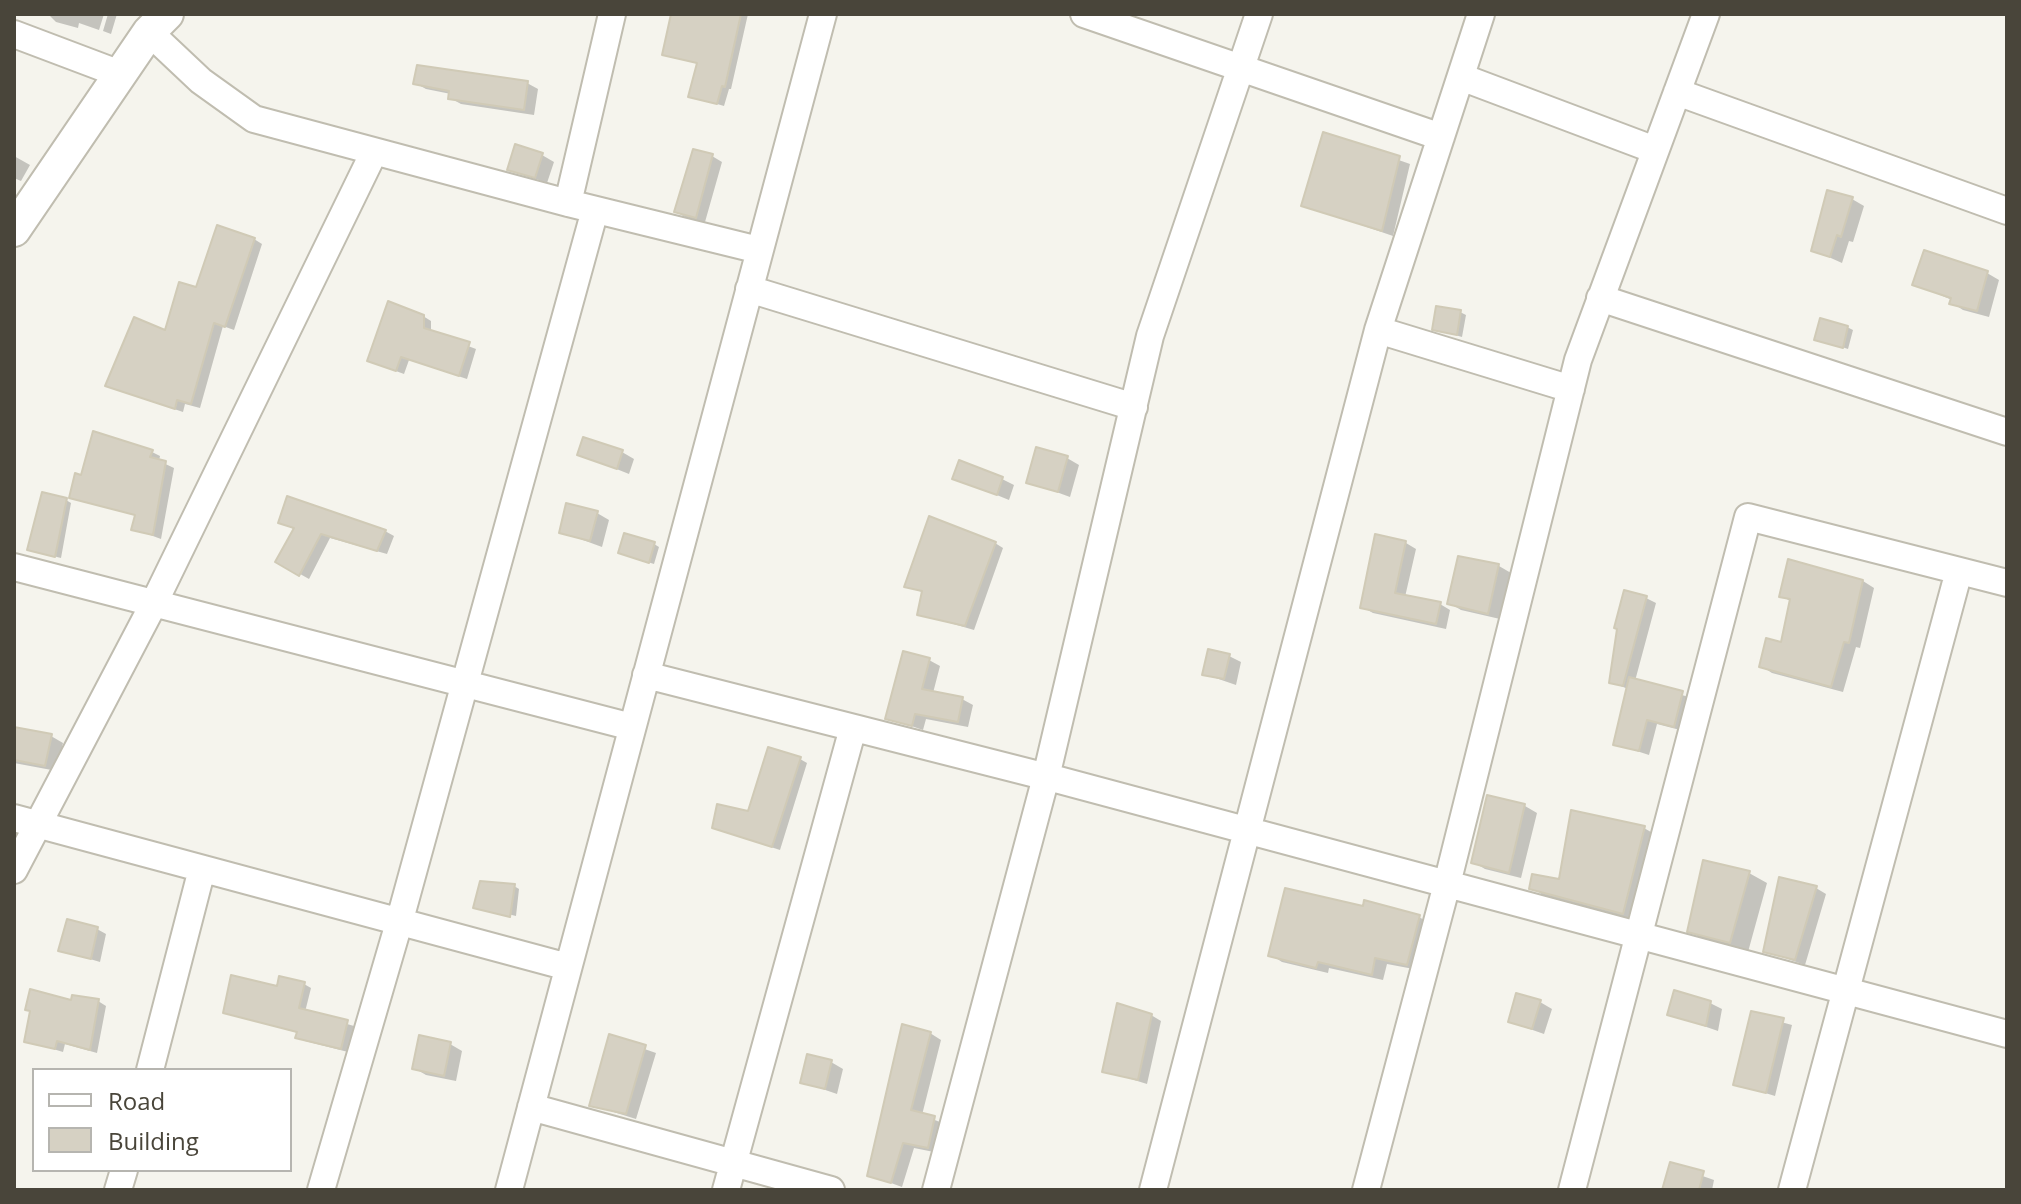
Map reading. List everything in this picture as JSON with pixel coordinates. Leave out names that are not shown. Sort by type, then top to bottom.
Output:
[{"type":"street","points":[[568,203],[612,14]]},
{"type":"street","points":[[509,1190],[823,14]]},
{"type":"street","points":[[1084,14],[1441,137]]},
{"type":"street","points":[[936,1190],[1046,777],[1150,336],[1259,14]]},
{"type":"street","points":[[1153,1190],[1250,831],[1378,330],[1481,14]]},
{"type":"street","points":[[1366,1190],[1447,884],[1571,389],[1600,298],[1706,14]]},
{"type":"street","points":[[14,230],[158,23],[201,81],[254,119],[568,203],[759,250]]},
{"type":"street","points":[[14,34],[120,74]]},
{"type":"street","points":[[1461,77],[1655,150]]},
{"type":"street","points":[[1677,92],[2007,211]]},
{"type":"street","points":[[14,870],[26,821],[153,605],[374,152]]},
{"type":"street","points":[[321,1190],[399,923],[595,210]]},
{"type":"street","points":[[749,289],[1134,407]]},
{"type":"street","points":[[1600,298],[2007,432]]},
{"type":"street","points":[[1378,330],[1571,389]]},
{"type":"street","points":[[1572,1190],[1748,517],[2007,583]]},
{"type":"street","points":[[14,567],[632,727]]},
{"type":"street","points":[[1792,1190],[1959,571]]},
{"type":"street","points":[[646,675],[1046,777],[2007,1034]]},
{"type":"street","points":[[726,1190],[853,728]]},
{"type":"street","points":[[26,821],[568,967]]},
{"type":"street","points":[[151,1068],[202,869]]},
{"type":"street","points":[[531,1107],[831,1190]]},
{"type":"building","points":[[671,14],[741,14],[725,87],[722,86],[717,104],[688,97],[697,63],[662,55]]},
{"type":"building","points":[[417,65],[528,81],[524,110],[448,99],[449,91],[413,84]]},
{"type":"building","points":[[1323,132],[1400,156],[1382,231],[1301,206]]},
{"type":"building","points":[[515,144],[543,153],[535,178],[507,170]]},
{"type":"building","points":[[693,149],[713,154],[696,218],[674,212]]},
{"type":"building","points":[[1827,190],[1853,197],[1841,237],[1837,235],[1830,257],[1811,251]]},
{"type":"building","points":[[217,225],[255,238],[225,327],[214,323],[191,404],[177,400],[175,409],[105,386],[134,317],[165,330],[179,282],[196,287]]},
{"type":"building","points":[[1924,250],[1988,271],[1977,311],[1949,304],[1951,298],[1912,285]]},
{"type":"building","points":[[388,301],[424,315],[424,328],[470,342],[459,376],[401,357],[396,371],[367,361]]},
{"type":"building","points":[[1436,306],[1461,310],[1457,335],[1432,330]]},
{"type":"building","points":[[1820,318],[1848,326],[1843,348],[1814,340]]},
{"type":"building","points":[[93,431],[153,450],[150,457],[166,461],[153,535],[131,530],[135,515],[69,498],[75,473],[81,475]]},
{"type":"building","points":[[583,437],[623,450],[617,469],[577,455]]},
{"type":"building","points":[[1036,447],[1068,456],[1058,492],[1026,483]]},
{"type":"building","points":[[959,460],[1003,477],[997,495],[952,479]]},
{"type":"building","points":[[42,492],[67,498],[55,557],[27,550]]},
{"type":"building","points":[[287,496],[386,530],[377,551],[321,534],[299,576],[275,562],[294,528],[278,523]]},
{"type":"building","points":[[566,503],[598,511],[590,541],[559,533]]},
{"type":"building","points":[[929,516],[996,542],[965,626],[917,615],[922,591],[904,587]]},
{"type":"building","points":[[624,533],[655,542],[649,563],[618,553]]},
{"type":"building","points":[[1375,534],[1406,541],[1395,593],[1441,602],[1436,624],[1360,608]]},
{"type":"building","points":[[1458,556],[1499,564],[1488,614],[1447,604]]},
{"type":"building","points":[[1788,559],[1863,580],[1849,643],[1844,642],[1831,687],[1759,667],[1766,638],[1781,642],[1790,599],[1779,597]]},
{"type":"building","points":[[1624,590],[1647,596],[1623,686],[1609,683],[1617,629],[1614,628]]},
{"type":"building","points":[[1208,649],[1230,654],[1224,679],[1202,675]]},
{"type":"building","points":[[903,651],[930,658],[922,689],[963,697],[958,722],[915,714],[912,726],[885,719]]},
{"type":"building","points":[[1629,677],[1683,691],[1674,727],[1647,720],[1639,751],[1613,745]]},
{"type":"building","points":[[14,727],[52,734],[45,766],[14,760]]},
{"type":"building","points":[[768,747],[801,757],[772,847],[712,828],[717,804],[748,811]]},
{"type":"building","points":[[1487,795],[1525,804],[1509,873],[1471,863]]},
{"type":"building","points":[[1571,810],[1645,826],[1623,914],[1529,889],[1532,874],[1559,879]]},
{"type":"building","points":[[1703,860],[1750,871],[1730,943],[1687,932]]},
{"type":"building","points":[[1779,877],[1817,886],[1795,960],[1763,952]]},
{"type":"building","points":[[480,881],[515,884],[510,917],[473,908]]},
{"type":"building","points":[[1285,888],[1363,906],[1364,900],[1420,915],[1407,965],[1375,958],[1372,975],[1318,962],[1316,968],[1268,956]]},
{"type":"building","points":[[67,919],[98,927],[91,959],[58,951]]},
{"type":"building","points":[[231,975],[277,986],[279,976],[305,982],[299,1008],[348,1020],[341,1049],[295,1038],[297,1032],[223,1013]]},
{"type":"building","points":[[30,989],[71,1000],[72,995],[99,999],[90,1050],[57,1041],[55,1049],[24,1042],[30,1011],[25,1010]]},
{"type":"building","points":[[1674,990],[1711,1001],[1706,1026],[1667,1015]]},
{"type":"building","points":[[1516,993],[1541,1000],[1532,1029],[1508,1022]]},
{"type":"building","points":[[1117,1003],[1152,1014],[1138,1080],[1102,1072]]},
{"type":"building","points":[[1751,1011],[1784,1018],[1766,1093],[1733,1085]]},
{"type":"building","points":[[902,1024],[931,1032],[911,1110],[935,1116],[928,1148],[903,1143],[891,1183],[867,1176]]},
{"type":"building","points":[[609,1034],[646,1045],[626,1114],[589,1106]]},
{"type":"building","points":[[419,1035],[451,1042],[444,1076],[412,1069]]},
{"type":"building","points":[[807,1054],[832,1060],[825,1089],[800,1083]]},
{"type":"building","points":[[1670,1162],[1704,1171],[1699,1190],[1662,1190]]}]
